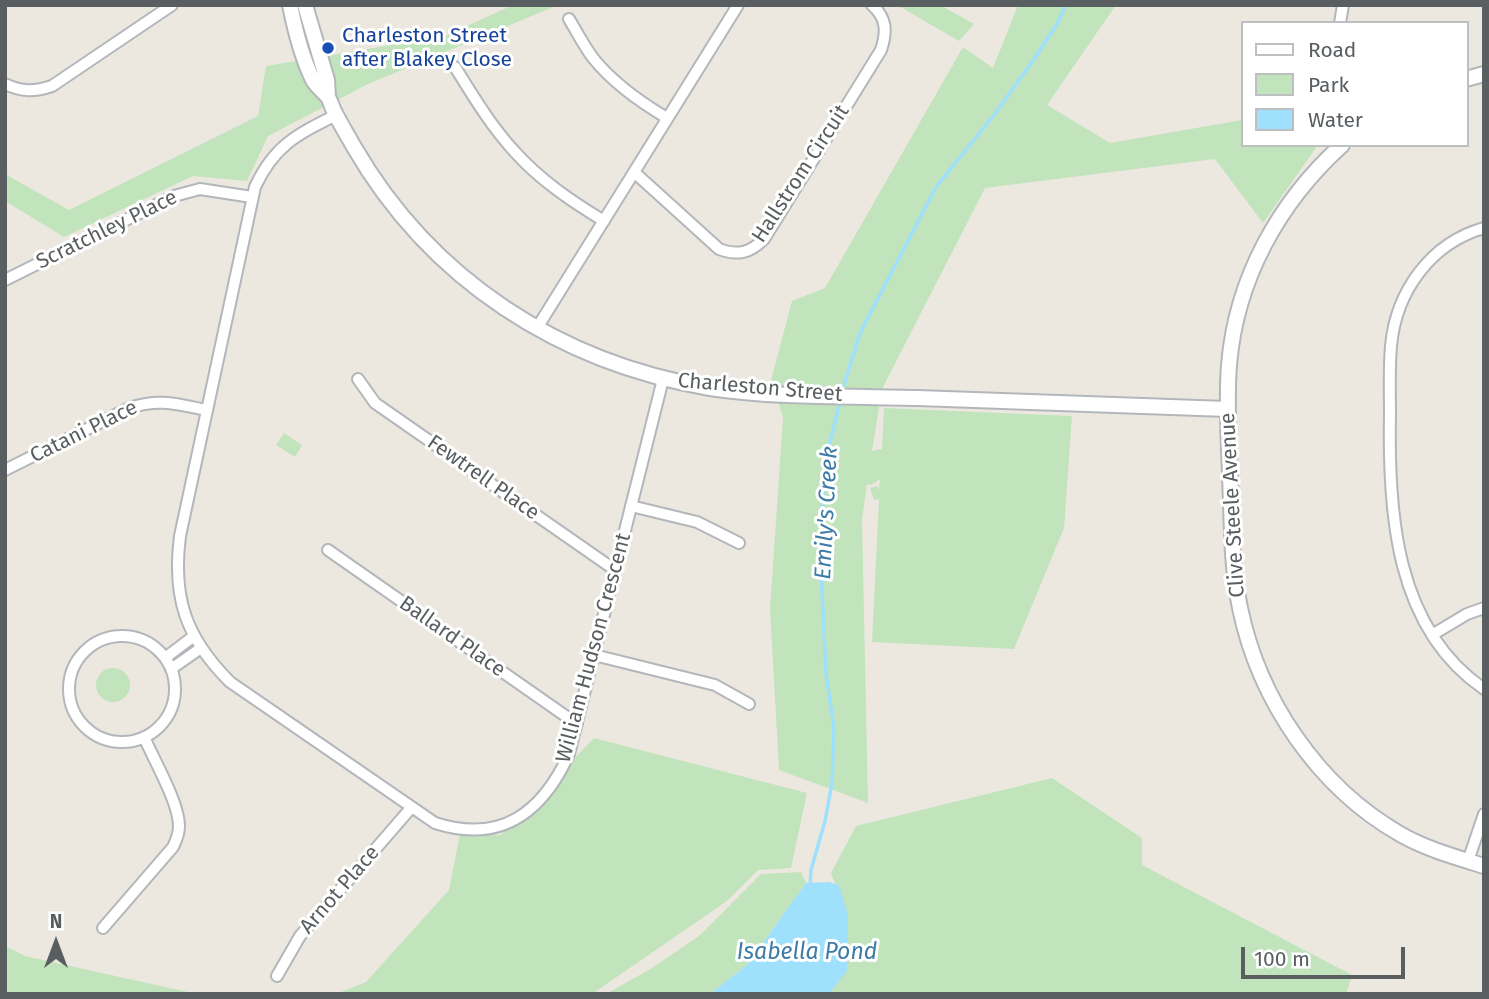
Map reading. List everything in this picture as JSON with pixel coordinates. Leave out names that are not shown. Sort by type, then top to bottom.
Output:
[{"type":"street","points":[[5,84],[21,91],[37,91],[52,86],[172,5]]},
{"type":"street","name":"Charleston Street","points":[[290,5],[303,56],[312,77],[327,97],[379,187],[423,240],[477,289],[537,328],[593,356],[663,379],[712,388],[823,395],[1227,409]]},
{"type":"street","name":"Charleston Street","points":[[305,5],[327,80],[327,97]]},
{"type":"street","points":[[537,328],[738,5]]},
{"type":"street","name":"Hallstrom Circuit","points":[[634,172],[719,249],[730,254],[743,253],[754,248],[764,239],[881,50],[886,26],[881,13],[872,5]]},
{"type":"street","points":[[569,19],[592,57],[613,79],[667,118]]},
{"type":"street","points":[[455,67],[489,121],[519,156],[551,186],[604,221]]},
{"type":"street","name":"William Hudson Crescent","points":[[336,115],[296,135],[281,146],[263,169],[252,197],[180,536],[177,561],[180,598],[201,648],[230,681],[435,823],[456,830],[477,831],[498,827],[518,818],[544,796],[559,777],[569,754],[663,379]]},
{"type":"street","name":"Clive Steele Avenue","points":[[1340,147],[1312,176],[1270,232],[1248,280],[1231,344],[1227,409],[1237,595],[1252,656],[1279,712],[1314,761],[1340,790],[1370,814],[1412,840],[1484,866]]},
{"type":"street","name":"Scratchley Place","points":[[5,280],[191,190],[218,190],[252,197]]},
{"type":"street","points":[[1484,228],[1457,237],[1439,250],[1409,286],[1399,309],[1391,346],[1389,469],[1399,551],[1410,590],[1432,635],[1459,668],[1484,689]]},
{"type":"street","name":"Fewtrell Place","points":[[358,379],[375,402],[615,570]]},
{"type":"street","name":"Catani Place","points":[[5,470],[146,402],[173,403],[206,410]]},
{"type":"street","points":[[631,506],[697,522],[739,543]]},
{"type":"street","name":"Ballard Place","points":[[328,550],[577,724]]},
{"type":"street","points":[[1432,635],[1484,608]]},
{"type":"street","points":[[164,658],[194,636]]},
{"type":"street","points":[[115,637],[143,641],[164,658],[171,669],[175,693],[171,709],[157,729],[128,742],[111,741],[89,730],[78,717],[73,707],[71,679],[83,654],[97,643],[115,637]]},
{"type":"street","points":[[171,669],[201,648]]},
{"type":"street","points":[[594,655],[715,685],[749,704]]},
{"type":"street","points":[[103,928],[173,847],[177,837],[179,826],[176,809],[144,737]]},
{"type":"street","name":"Arnot Place","points":[[277,976],[300,936],[411,808]]},
{"type":"street","points":[[1468,861],[1484,814]]},
{"type":"green space","points":[[513,5],[558,5],[368,84],[268,136],[247,181],[193,176],[64,237],[5,201],[5,174],[69,210],[258,116],[266,66],[445,36]]},
{"type":"green space","points":[[897,5],[940,5],[974,24],[959,41]]},
{"type":"green space","points":[[1018,5],[1116,5],[1047,105],[1110,143],[1240,120],[1240,147],[1317,147],[1263,223],[1215,159],[985,188],[882,389],[872,451],[882,449],[884,408],[1072,416],[1064,528],[1014,649],[872,642],[879,499],[874,500],[870,488],[877,486],[879,490],[880,479],[871,485],[867,484],[862,519],[868,803],[779,770],[770,609],[783,417],[771,380],[792,301],[825,288],[963,47],[993,68]]},
{"type":"green space","points":[[284,433],[302,445],[295,457],[276,445]]},
{"type":"green space","points":[[113,668],[125,673],[130,685],[125,697],[113,702],[101,697],[96,685],[101,673]]},
{"type":"green space","points":[[594,738],[807,793],[791,868],[758,870],[727,901],[592,994],[336,994],[366,982],[449,890],[460,834],[501,835]]},
{"type":"green space","points":[[1052,778],[1142,838],[1142,865],[1352,975],[1346,994],[815,994],[840,896],[831,873],[856,826]]},
{"type":"green space","points":[[801,872],[806,883],[747,965],[710,994],[606,994],[652,968],[699,936],[761,874]]},
{"type":"green space","points":[[5,946],[25,956],[197,994],[5,994]]},
{"type":"water","name":"Isabella Pond","points":[[829,882],[839,885],[848,915],[847,971],[829,994],[710,994],[747,965],[806,883]]},
{"type":"waterway","name":"Emily's Creek","points":[[842,391],[860,333],[936,187],[994,115],[1032,62],[1066,5]]},
{"type":"waterway","name":"Emily's Creek","points":[[810,886],[811,870],[825,821],[832,783],[834,728],[826,674],[820,546],[826,458],[840,402]]},
{"type":"place","name":"Charleston Street after Blakey Close","points":[[328,48]]}]
